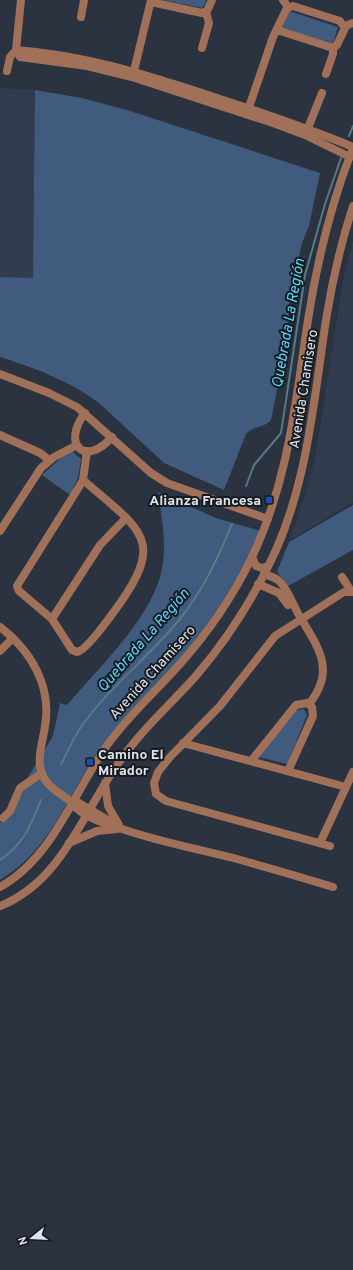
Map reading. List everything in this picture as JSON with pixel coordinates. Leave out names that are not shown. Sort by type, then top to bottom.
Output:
[{"type":"street","points":[[21,0],[16,50],[18,55],[25,58],[75,60],[133,74],[353,148]]},
{"type":"street","points":[[81,16],[84,0]]},
{"type":"street","points":[[202,48],[209,23],[206,12],[212,0]]},
{"type":"street","points":[[283,0],[288,7]]},
{"type":"street","points":[[133,74],[151,1],[199,13],[206,12]]},
{"type":"street","points":[[248,112],[273,37],[284,11],[288,7],[293,6],[340,21],[344,26],[344,33],[337,45],[333,48],[333,54],[326,74]]},
{"type":"street","points":[[344,26],[353,23]]},
{"type":"street","points":[[277,30],[333,48]]},
{"type":"street","points":[[8,71],[10,57],[16,50]]},
{"type":"street","points":[[306,132],[316,102],[322,93]]},
{"type":"street","points":[[306,132],[350,157]]},
{"type":"street","name":"Avenida Chamisero","points":[[0,886],[21,872],[38,856],[117,731],[180,664],[211,626],[227,602],[252,557],[278,491],[288,451],[308,320],[321,254],[353,148]]},
{"type":"street","name":"Avenida Chamisero","points":[[0,906],[22,895],[40,881],[56,864],[87,811],[134,740],[194,678],[218,648],[237,621],[266,570],[292,505],[305,460],[329,303],[353,206]]},
{"type":"street","points":[[0,374],[59,397],[85,413],[151,472],[167,484],[268,519]]},
{"type":"street","points":[[85,413],[75,430],[77,444],[82,449],[88,451],[101,448],[112,437]]},
{"type":"street","points":[[0,435],[40,452],[49,460]]},
{"type":"street","points":[[0,531],[35,476],[49,460],[77,444]]},
{"type":"street","points":[[83,480],[136,527],[141,535],[144,554],[138,572],[111,615],[85,647],[78,652],[72,650],[52,620],[19,592],[17,586],[83,480],[88,451]]},
{"type":"street","points":[[52,620],[100,545],[126,518]]},
{"type":"street","points":[[252,557],[256,566],[266,570],[280,582],[316,642],[324,666],[323,677],[319,689],[309,704]]},
{"type":"street","points":[[330,846],[176,804],[161,798],[154,788],[156,776],[183,743],[229,695],[272,638],[344,592],[352,591],[342,577]]},
{"type":"street","points":[[258,584],[279,593],[293,614],[301,619]]},
{"type":"street","points":[[0,627],[11,636],[31,659],[39,673],[44,690],[46,716],[40,756],[42,773],[52,788],[72,802],[76,808],[87,811],[101,822],[143,836],[269,868],[333,887]]},
{"type":"street","points":[[0,644],[11,636]]},
{"type":"street","points":[[0,652],[11,636]]},
{"type":"street","points":[[251,761],[296,705],[303,702],[309,704],[313,709],[313,716],[288,771]]},
{"type":"street","points":[[183,743],[346,787]]},
{"type":"street","points":[[320,843],[353,772]]},
{"type":"street","points":[[3,818],[10,811],[20,788],[42,773]]},
{"type":"street","points":[[105,783],[108,806],[122,829]]},
{"type":"street","points":[[69,844],[97,832],[122,829]]},
{"type":"shaded area","points":[[162,0],[206,0],[202,8]]},
{"type":"shaded area","points":[[289,11],[338,27],[333,44],[282,29]]},
{"type":"shaded area","points":[[0,88],[35,90],[33,278],[0,277]]},
{"type":"shaded area","points":[[35,90],[82,98],[127,110],[320,173],[309,226],[302,243],[289,305],[288,329],[282,353],[280,374],[271,420],[246,434],[224,490],[164,463],[99,403],[88,395],[39,371],[0,357],[0,277],[33,278]]},
{"type":"shaded area","points":[[353,240],[353,502],[290,540],[306,493],[315,459],[343,281]]},
{"type":"shaded area","points":[[72,451],[81,459],[78,478],[70,495],[42,475],[63,456]]},
{"type":"shaded area","points":[[158,492],[216,518],[261,531],[232,586],[197,638],[170,670],[128,714],[100,748],[54,826],[43,841],[17,868],[0,880],[0,823],[53,736],[60,703],[67,705],[120,645],[133,628],[154,594],[160,577],[164,556],[164,534]]},
{"type":"shaded area","points":[[353,505],[353,550],[288,586],[277,572],[289,542]]},
{"type":"shaded area","points":[[304,709],[307,715],[287,764],[258,757],[297,710]]},
{"type":"waterway","name":"Quebrada La Región","points":[[349,136],[353,126]]},
{"type":"waterway","name":"Quebrada La Región","points":[[246,486],[254,465],[281,433],[305,275],[325,204],[341,158]]},
{"type":"waterway","name":"Quebrada La Región","points":[[61,764],[78,731],[92,712],[116,685],[168,633],[196,597],[232,524]]},
{"type":"waterway","name":"Quebrada La Región","points":[[0,860],[15,847],[26,833],[41,800]]},
{"type":"place","name":"Alianza Francesa","points":[[269,500]]},
{"type":"place","name":"Camino El Mirador","points":[[90,762]]}]
